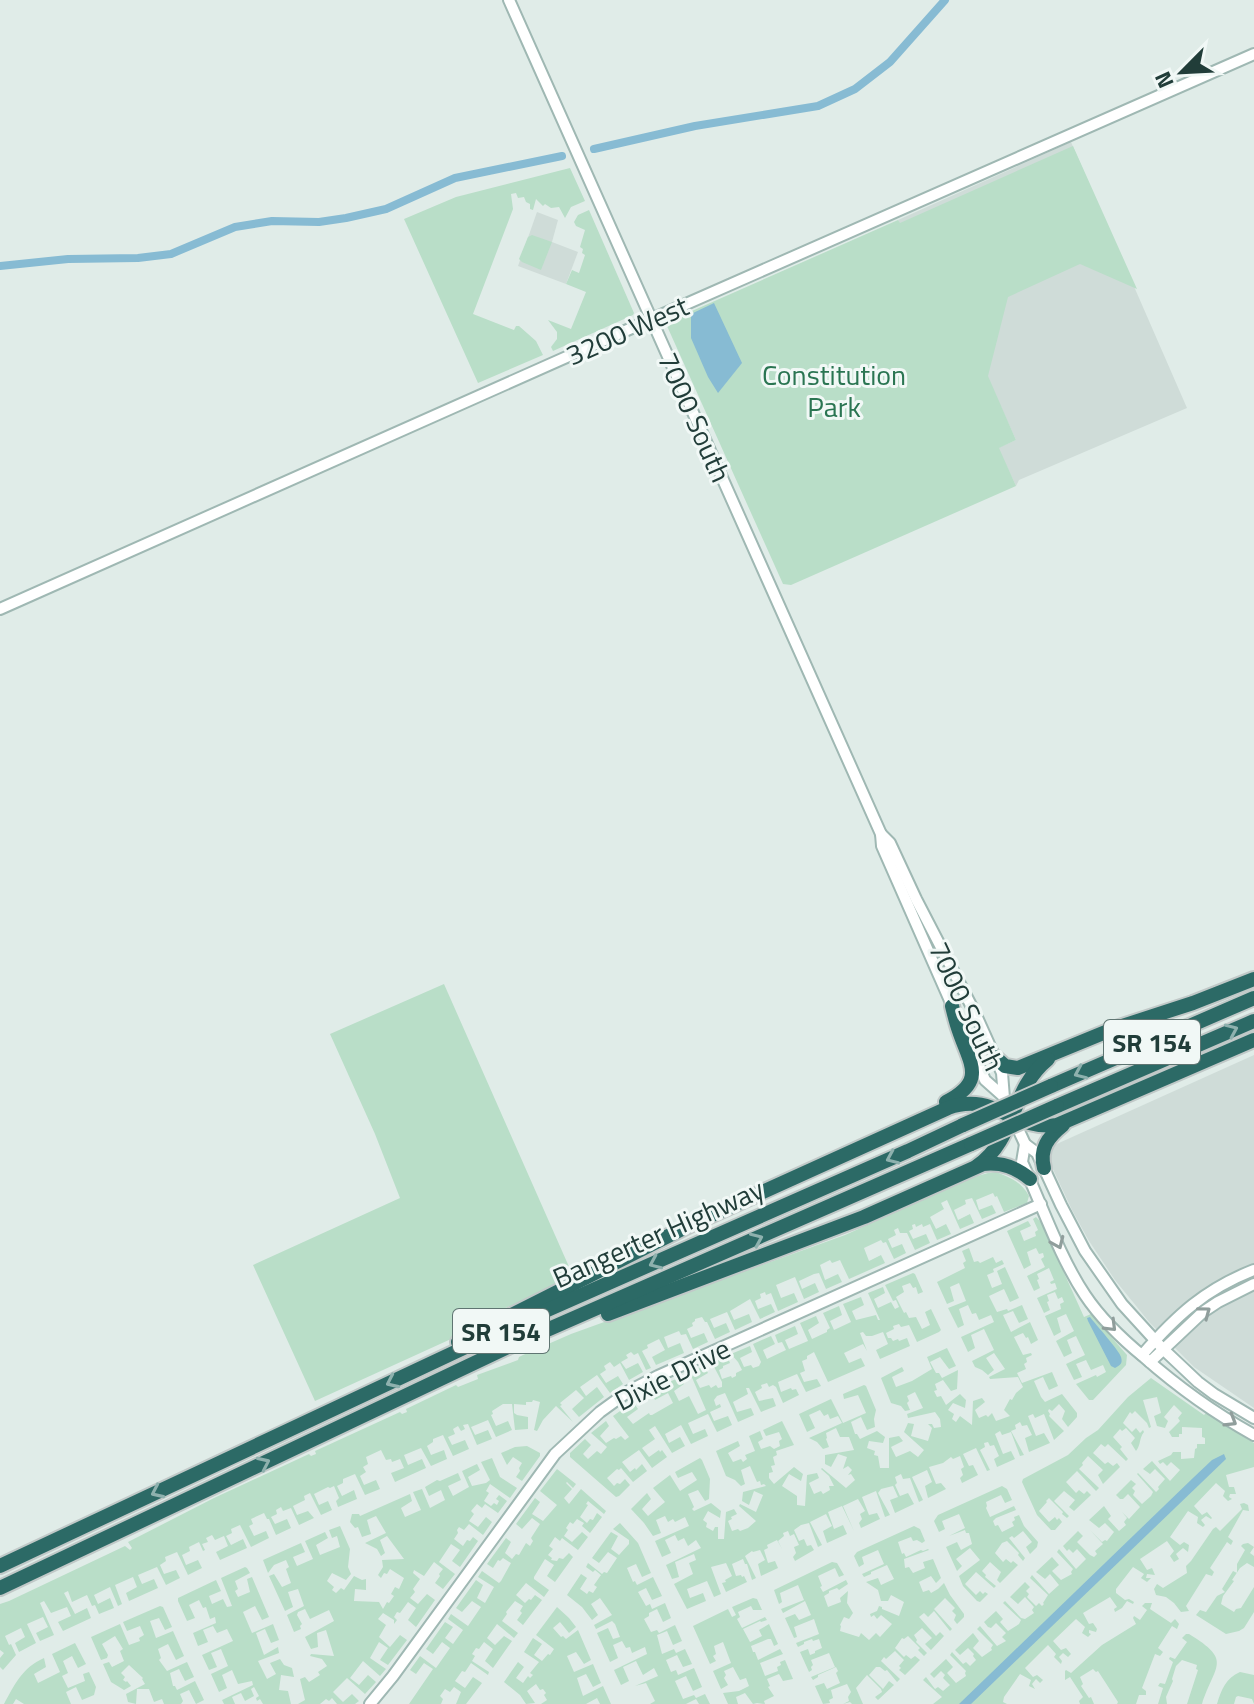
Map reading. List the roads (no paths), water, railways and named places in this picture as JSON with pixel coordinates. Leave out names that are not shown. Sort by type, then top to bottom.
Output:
[{"type":"highway","points":[[995,1057],[1005,1066],[1018,1068],[1113,1029],[1254,979]]},
{"type":"highway","name":"Bangerter Highway","points":[[0,1566],[517,1324],[1254,998]]},
{"type":"highway","points":[[920,1121],[963,1092],[970,1081],[971,1062],[952,1006]]},
{"type":"highway","name":"Bangerter Highway","points":[[0,1588],[531,1337],[1254,1021]]},
{"type":"highway","points":[[419,1369],[469,1335],[568,1288],[642,1248],[948,1108],[968,1103],[981,1104],[1024,1122],[1039,1126],[1057,1125],[1254,1040]]},
{"type":"highway","points":[[973,1168],[993,1152],[1007,1130],[1021,1092],[1032,1075],[1059,1052]]},
{"type":"highway","points":[[1044,1168],[1042,1153],[1046,1142],[1070,1121]]},
{"type":"highway","points":[[531,1337],[569,1327],[688,1285],[864,1217],[973,1168],[989,1163],[1000,1164],[1019,1170],[1030,1179]]},
{"type":"highway","points":[[0,1596],[67,1557]]},
{"type":"street","name":"7000 South","points":[[509,0],[881,834],[882,846],[985,1080],[1003,1096]]},
{"type":"street","name":"3200 West","points":[[0,609],[1254,54]]},
{"type":"street","name":"7000 South","points":[[881,834],[890,843],[972,1006],[1002,1073],[1003,1096],[1025,1144],[1037,1153],[1067,1219],[1093,1264],[1122,1304],[1163,1349],[1214,1394],[1254,1418]]},
{"type":"street","name":"7000 South","points":[[1025,1144],[1022,1162],[1084,1294],[1104,1319],[1146,1359],[1197,1400],[1254,1435]]},
{"type":"street","name":"Dixie Drive","points":[[370,1704],[550,1460],[600,1412],[629,1391],[658,1376],[1041,1204]]},
{"type":"street","points":[[1146,1359],[1155,1341],[1189,1306],[1203,1295],[1254,1270]]},
{"type":"street","points":[[1146,1359],[1163,1349],[1211,1306],[1254,1284]]},
{"type":"water","points":[[714,303],[742,363],[718,393],[691,338],[691,314]]},
{"type":"water","points":[[1090,1317],[1122,1359],[1115,1368],[1111,1366],[1088,1321]]},
{"type":"water","points":[[1224,1454],[1226,1459],[971,1704],[959,1704],[1212,1460]]},
{"type":"waterway","points":[[594,149],[695,126],[818,106],[855,89],[890,62],[945,0]]},
{"type":"waterway","points":[[0,266],[171,254],[235,227],[272,221],[319,222],[346,218],[386,209],[455,178],[562,156]]},
{"type":"park label","name":"Constitution Park","points":[[834,390]]}]
